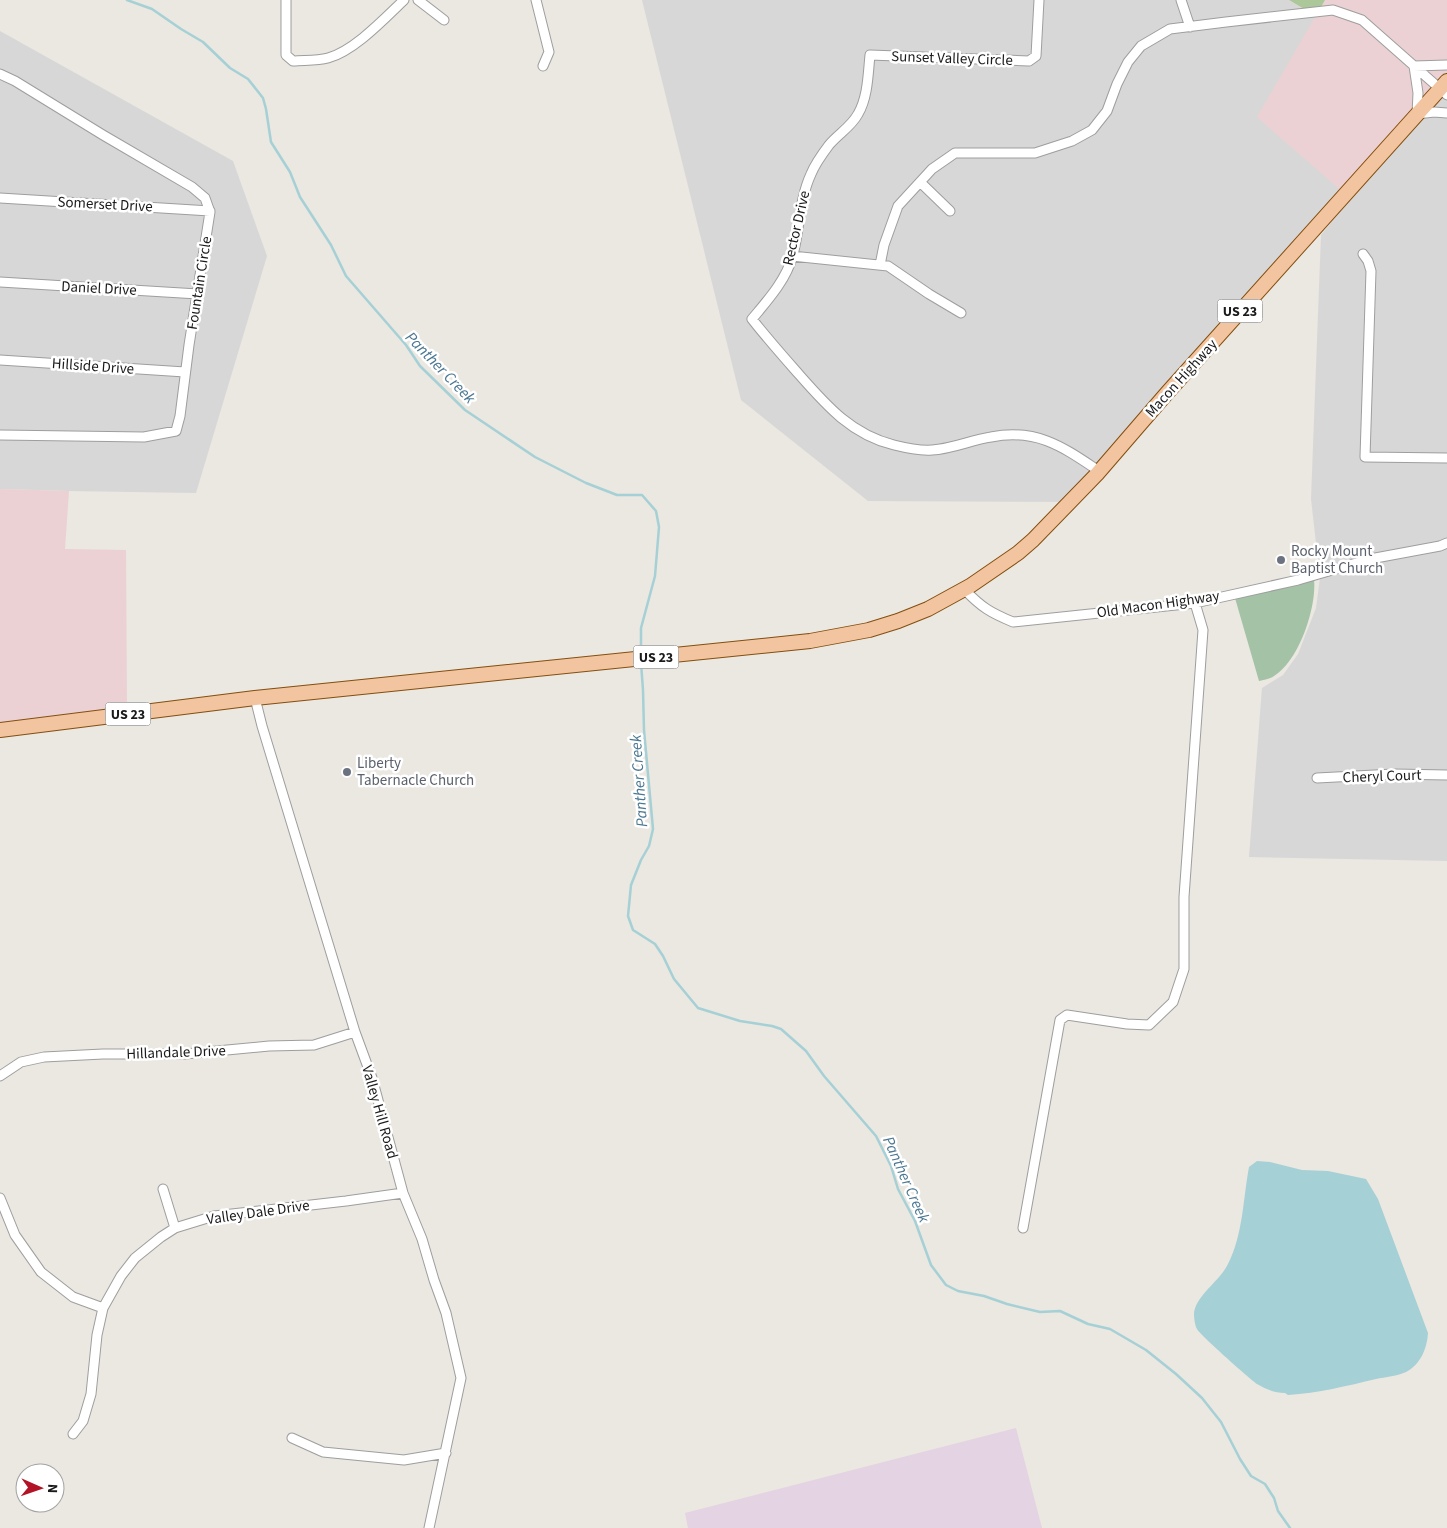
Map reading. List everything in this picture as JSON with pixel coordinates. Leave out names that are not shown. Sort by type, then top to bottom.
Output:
[{"type":"main road","name":"Macon Highway","points":[[965,590],[994,571],[1033,540],[1099,471],[1417,114],[1445,88]]},
{"type":"main road","name":"US 23","points":[[0,730],[256,698],[810,641],[869,630],[898,621],[928,609],[965,590]]},
{"type":"street","points":[[286,0],[286,55],[293,61],[325,59],[339,54],[376,28],[404,0]]},
{"type":"street","points":[[418,0],[444,20]]},
{"type":"street","points":[[536,0],[549,52],[543,66]]},
{"type":"street","name":"Sunset Valley Circle","points":[[870,55],[1029,61],[1036,56],[1038,0]]},
{"type":"street","points":[[1181,0],[1190,27]]},
{"type":"street","points":[[880,265],[884,245],[898,206],[932,169],[955,153],[1035,153],[1072,141],[1092,130],[1107,111],[1128,62],[1141,46],[1170,29],[1333,10],[1362,20],[1414,66],[1445,88]]},
{"type":"street","name":"Rector Drive","points":[[870,55],[863,103],[851,124],[829,145],[812,171],[804,192],[792,256],[787,269],[776,289],[752,319],[829,407],[866,435],[884,443],[909,449],[931,450],[1009,434],[1031,436],[1048,440],[1061,446],[1099,471]]},
{"type":"street","points":[[1414,66],[1447,65]]},
{"type":"street","points":[[1414,66],[1418,93],[1417,114],[1447,113]]},
{"type":"street","points":[[0,74],[15,81],[192,187],[204,198],[210,211]]},
{"type":"street","points":[[920,182],[950,212]]},
{"type":"street","name":"Somerset Drive","points":[[0,198],[210,211]]},
{"type":"street","name":"Fountain Circle","points":[[0,435],[144,437],[176,432],[180,416],[210,211]]},
{"type":"street","points":[[1363,254],[1368,261],[1371,271],[1365,456],[1447,458]]},
{"type":"street","points":[[792,256],[888,266],[961,313]]},
{"type":"street","name":"Daniel Drive","points":[[0,282],[198,294]]},
{"type":"street","name":"Hillside Drive","points":[[0,360],[185,372]]},
{"type":"street","name":"Old Macon Highway","points":[[965,590],[992,614],[1013,622],[1195,602],[1298,580],[1370,559],[1440,546],[1447,543]]},
{"type":"street","points":[[1024,1228],[1060,1020],[1067,1015],[1127,1024],[1149,1025],[1173,1002],[1184,969],[1184,897],[1203,630],[1195,602]]},
{"type":"street","name":"Valley Hill Road","points":[[256,698],[355,1032],[372,1078],[403,1193],[422,1239],[446,1313],[461,1378],[429,1528]]},
{"type":"street","name":"Cheryl Court","points":[[1317,778],[1394,774],[1447,775]]},
{"type":"street","name":"Hillandale Drive","points":[[0,1076],[21,1062],[44,1057],[104,1054],[184,1054],[269,1046],[314,1045],[355,1032]]},
{"type":"street","points":[[163,1189],[175,1228]]},
{"type":"street","name":"Valley Dale Drive","points":[[73,1434],[83,1420],[91,1394],[97,1335],[103,1308],[121,1276],[135,1258],[175,1228],[214,1216],[403,1193]]},
{"type":"street","points":[[0,1198],[15,1235],[41,1272],[73,1297],[103,1308]]},
{"type":"street","points":[[292,1438],[324,1452],[377,1458],[404,1460],[446,1452]]},
{"type":"shaded area","points":[[642,0],[1289,0],[1316,16],[1345,194],[1074,502],[868,501],[741,400]]},
{"type":"shaded area","points":[[1325,0],[1447,0],[1447,77],[1345,194],[1257,117]]},
{"type":"shaded area","points":[[0,31],[233,161],[267,256],[196,493],[0,489]]},
{"type":"shaded area","points":[[1447,77],[1447,861],[1249,857],[1262,688],[1283,675],[1298,654],[1316,608],[1320,578],[1311,499],[1321,235]]},
{"type":"shaded area","points":[[0,489],[69,491],[65,549],[126,550],[127,706],[0,725]]},
{"type":"shaded area","points":[[1016,1428],[1042,1528],[688,1528],[685,1513]]},
{"type":"green space","points":[[1289,0],[1325,0],[1316,16]]},
{"type":"green space","points":[[1314,579],[1313,604],[1305,632],[1298,646],[1283,669],[1272,677],[1259,681],[1235,598]]},
{"type":"water","points":[[1257,1161],[1270,1162],[1302,1170],[1328,1171],[1366,1179],[1378,1199],[1428,1333],[1422,1355],[1411,1369],[1399,1374],[1343,1387],[1288,1395],[1257,1384],[1235,1366],[1197,1329],[1194,1318],[1195,1307],[1224,1270],[1233,1253],[1240,1229],[1249,1167]]},
{"type":"waterway","name":"Panther Creek","points":[[127,0],[152,9],[203,42],[230,68],[248,79],[263,98],[271,142],[290,172],[300,197],[331,245],[346,276],[406,345],[420,366],[465,410],[535,457],[586,483],[617,495],[642,495],[656,511],[659,527],[655,576],[641,628],[641,653]]},
{"type":"waterway","name":"Panther Creek","points":[[641,663],[644,730],[653,829],[649,846],[631,885],[628,916],[633,930],[655,944],[674,979],[698,1008],[740,1021],[781,1029],[806,1051],[824,1076],[876,1136],[891,1166],[898,1189],[915,1221],[931,1265],[946,1285],[958,1291],[984,1296],[1040,1312],[1060,1311],[1088,1324],[1110,1329],[1146,1350],[1202,1398],[1221,1422],[1251,1476],[1265,1484],[1274,1498],[1278,1511],[1290,1528]]},
{"type":"place","name":"Rocky Mount Baptist Church","points":[[1281,560]]},
{"type":"place","name":"Liberty Tabernacle Church","points":[[347,772]]}]
